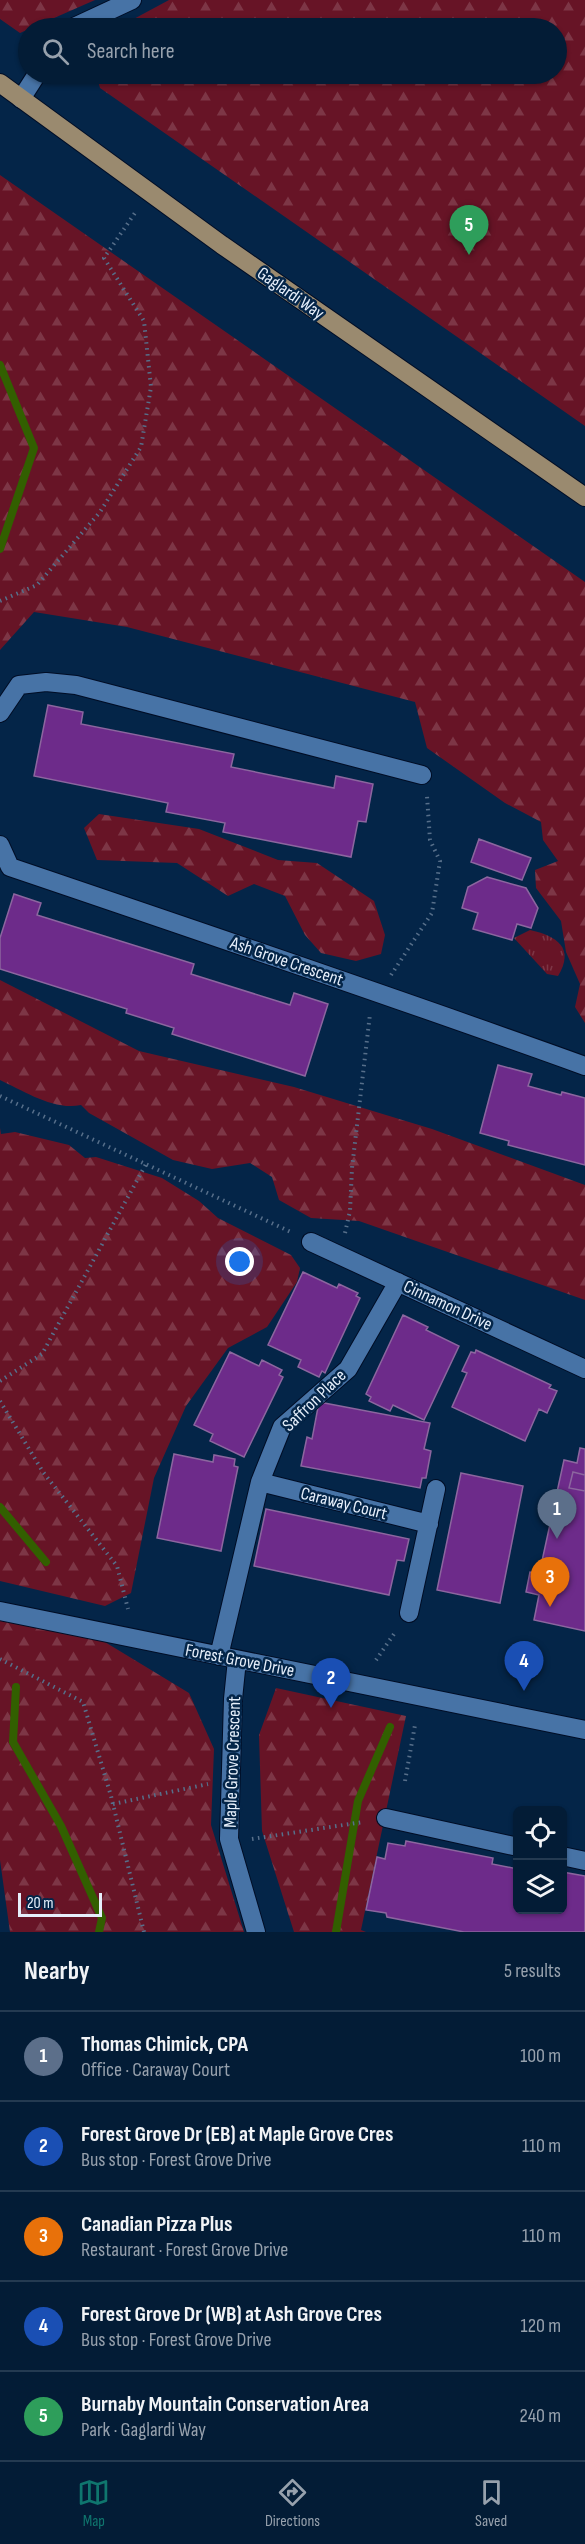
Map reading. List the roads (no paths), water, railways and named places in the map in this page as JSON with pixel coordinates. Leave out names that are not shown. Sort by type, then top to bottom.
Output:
[{"type":"main road","name":"Gaglardi Way","points":[[0,83],[150,193],[585,497]]},
{"type":"street","points":[[93,18],[132,0]]},
{"type":"street","points":[[21,99],[31,84]]},
{"type":"street","points":[[0,713],[19,685],[46,682],[76,685],[422,775]]},
{"type":"street","name":"Ash Grove Crescent","points":[[0,845],[10,867],[304,966],[381,995],[414,1004],[585,1066]]},
{"type":"street","name":"Cinnamon Drive","points":[[311,1242],[585,1369]]},
{"type":"street","name":"Saffron Place","points":[[219,1656],[260,1482],[282,1427],[348,1369],[398,1282]]},
{"type":"street","name":"Caraway Court","points":[[260,1482],[429,1524]]},
{"type":"street","points":[[409,1613],[436,1489]]},
{"type":"street","name":"Forest Grove Drive","points":[[0,1611],[585,1730]]},
{"type":"street","name":"Maple Grove Crescent","points":[[237,1660],[233,1699],[231,1842],[256,1932]]},
{"type":"street","points":[[386,1818],[513,1846]]},
{"type":"street","points":[[567,1857],[585,1861]]},
{"type":"waterway","points":[[0,365],[34,448],[0,549]]},
{"type":"waterway","points":[[0,1507],[46,1562]]},
{"type":"waterway","points":[[16,1687],[13,1742],[61,1826],[102,1918],[99,1932]]},
{"type":"waterway","points":[[336,1932],[358,1801],[390,1727]]},
{"type":"place","name":"Burnaby Mountain Conservation Area","points":[[469,255]]},
{"type":"place","name":"Thomas Chimick, CPA","points":[[557,1539]]},
{"type":"place","name":"Canadian Pizza Plus","points":[[550,1607]]},
{"type":"place","name":"Forest Grove Dr (WB) at Ash Grove Cres","points":[[524,1691]]},
{"type":"place","name":"Forest Grove Dr (EB) at Maple Grove Cres","points":[[331,1708]]}]
